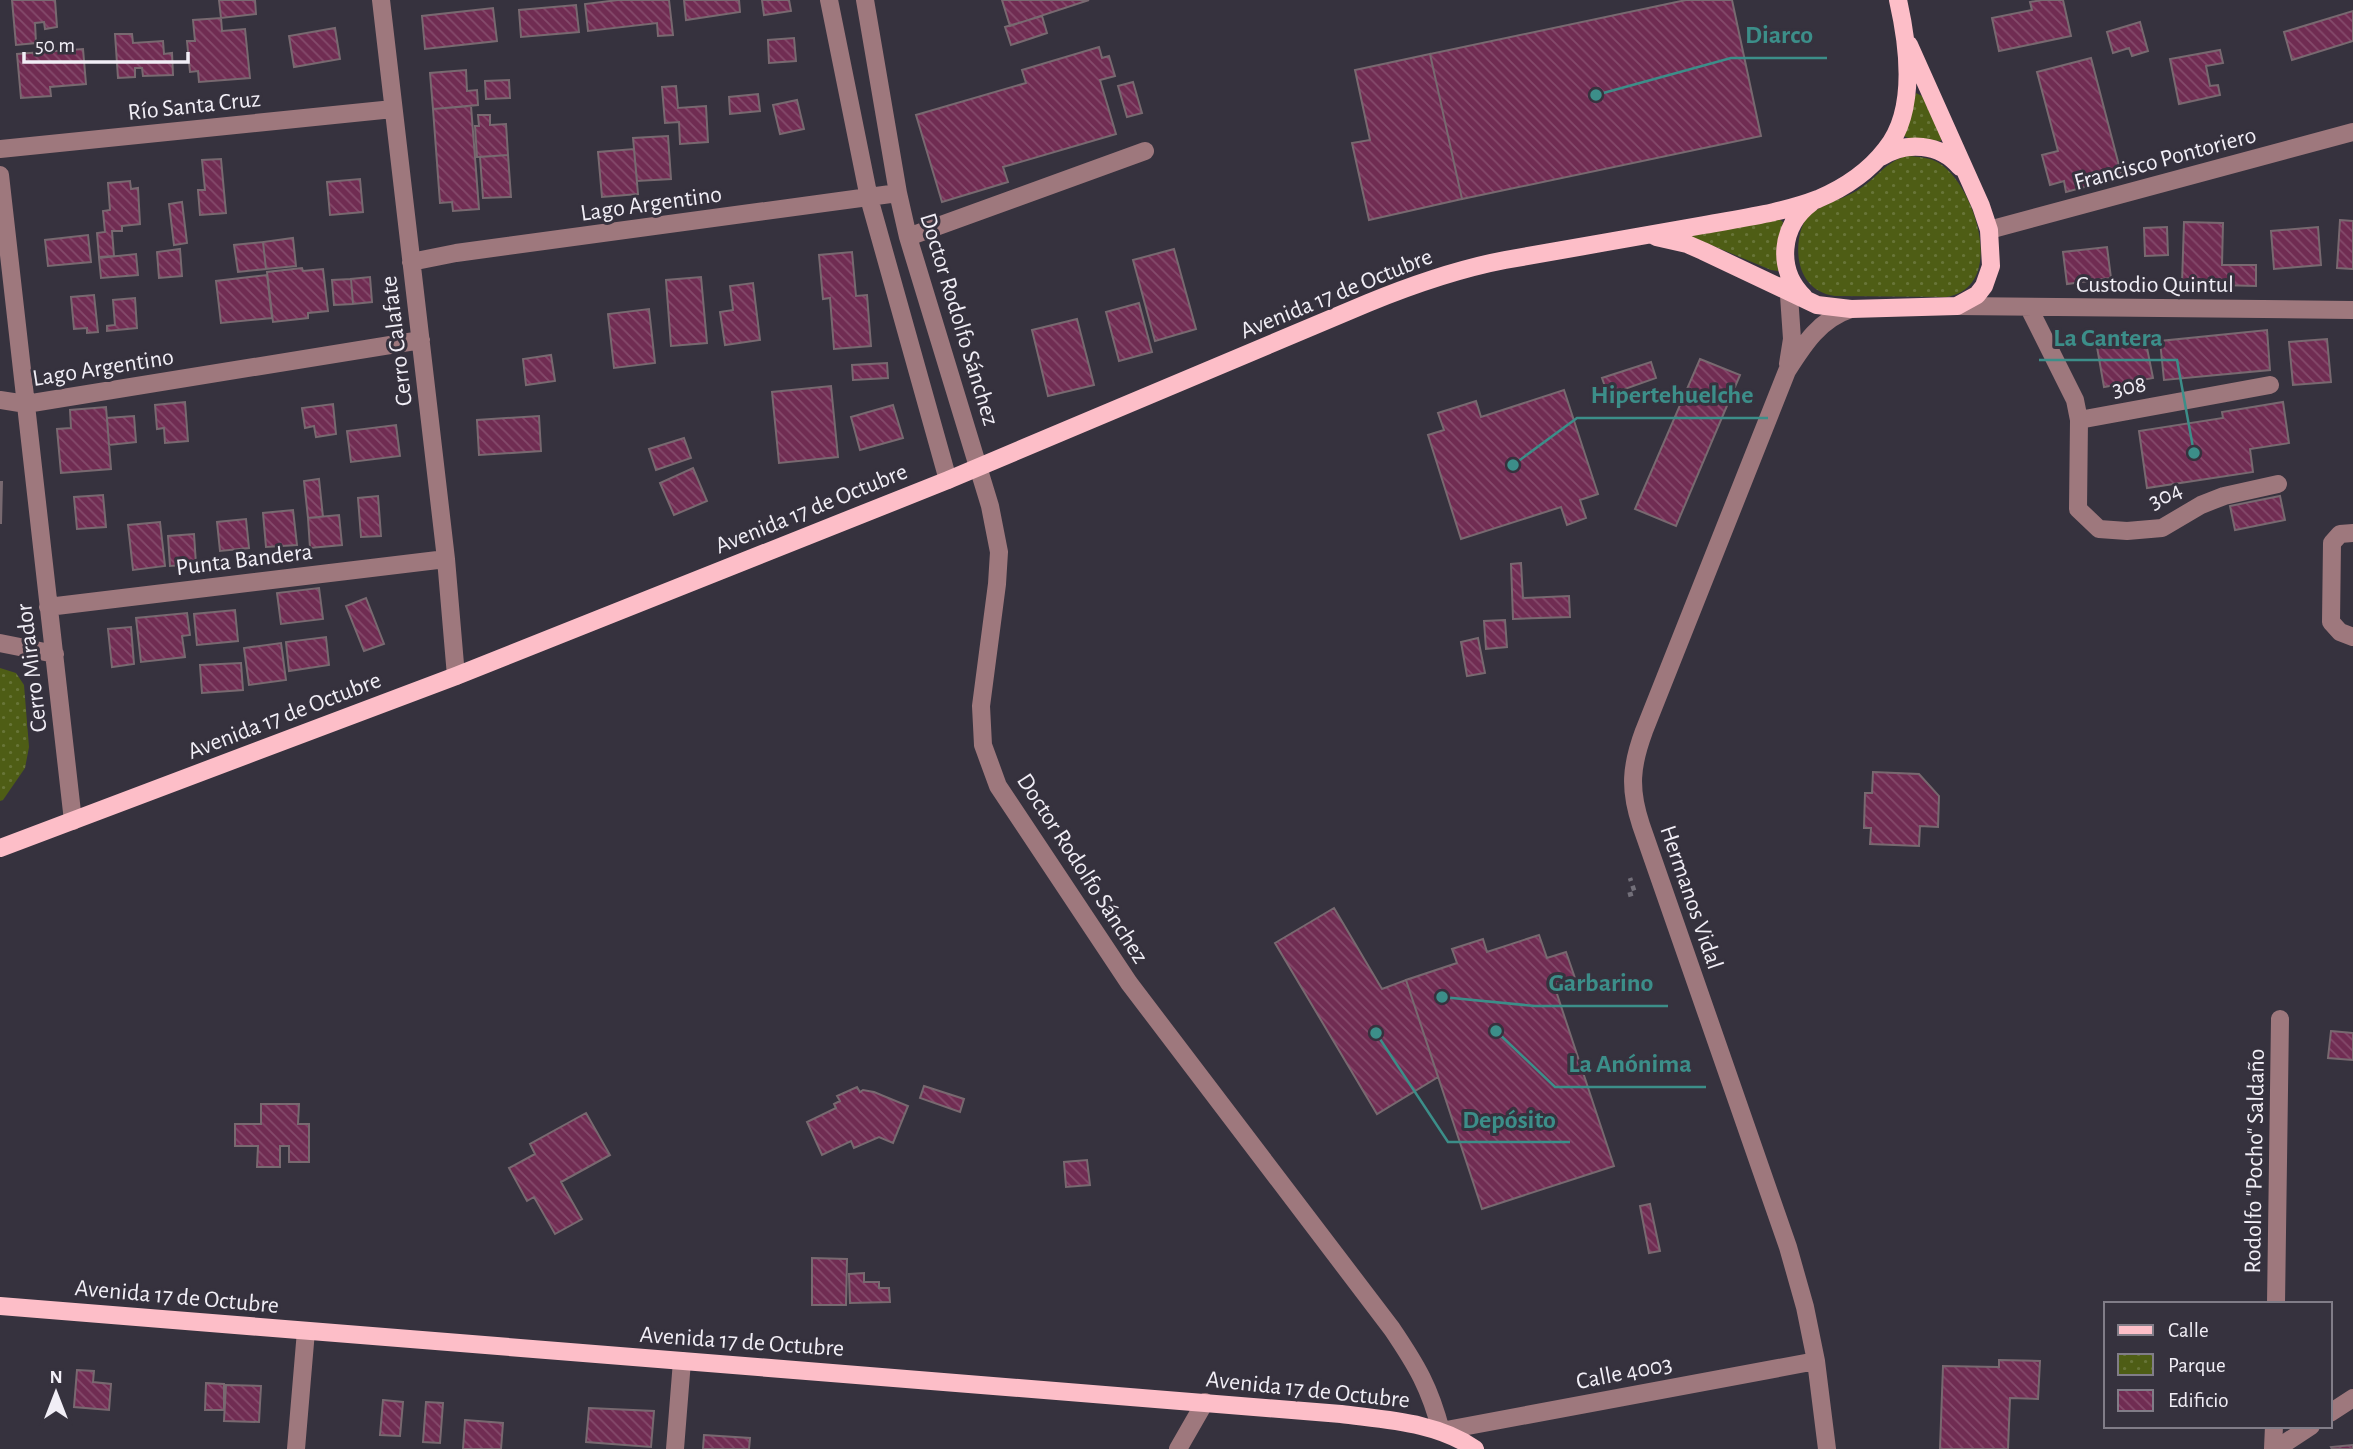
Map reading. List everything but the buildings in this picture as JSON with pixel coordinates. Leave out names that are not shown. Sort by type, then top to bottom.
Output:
[{"type":"main road","name":"Avenida 17 de Octubre","points":[[1898,0],[1906,38],[1989,230],[1992,255],[1989,275],[1977,295],[1956,306]]},
{"type":"main road","name":"Avenida 17 de Octubre","points":[[0,848],[456,677],[948,480],[1368,303],[1427,281],[1502,261],[1770,213],[1817,199],[1850,182],[1887,148],[1900,124],[1906,94],[1906,38]]},
{"type":"main road","points":[[1875,161],[1898,148],[1917,146],[1948,156],[1965,172]]},
{"type":"main road","points":[[1817,199],[1799,214],[1792,224],[1785,248],[1788,283],[1807,300],[1830,307],[1852,309],[1956,306]]},
{"type":"main road","name":"Avenida 17 de Octubre","points":[[1646,236],[1687,244],[1788,283]]},
{"type":"main road","name":"Avenida 17 de Octubre","points":[[0,1306],[1341,1414],[1390,1420],[1441,1431],[1475,1449]]},
{"type":"street","name":"Cerro Calafate","points":[[380,0],[446,559],[456,677]]},
{"type":"street","points":[[828,0],[869,198],[948,480]]},
{"type":"street","name":"Doctor Rodolfo Sánchez","points":[[865,0],[908,237],[990,506],[999,552],[981,706],[984,745],[998,786],[1129,983],[1399,1339],[1423,1377],[1433,1399],[1441,1431]]},
{"type":"street","name":"Río Santa Cruz","points":[[0,149],[393,109]]},
{"type":"street","name":"Francisco Pontoriero","points":[[1989,230],[2353,132]]},
{"type":"street","points":[[908,237],[1145,150]]},
{"type":"street","name":"Cerro Mirador","points":[[0,175],[73,821]]},
{"type":"street","name":"Lago Argentino","points":[[411,262],[456,253],[898,193]]},
{"type":"street","name":"Hermanos Vidal","points":[[1788,283],[1792,339],[1787,371],[1644,730],[1632,780],[1633,796],[1641,825],[1788,1247],[1805,1307],[1816,1361],[1827,1449]]},
{"type":"street","name":"Custodio Quintul","points":[[1956,306],[2353,310]]},
{"type":"street","points":[[2029,308],[2075,400],[2079,420]]},
{"type":"street","name":"Hermanos Vidal","points":[[1787,371],[1818,328],[1838,313],[1852,309]]},
{"type":"street","name":"Lago Argentino","points":[[0,400],[26,404],[421,340]]},
{"type":"street","name":"308","points":[[2079,420],[2270,385]]},
{"type":"street","name":"304","points":[[2079,420],[2078,509],[2099,529],[2127,531],[2162,528],[2201,505],[2224,496],[2278,484]]},
{"type":"street","points":[[2353,533],[2340,534],[2332,543],[2331,622],[2340,632],[2353,637]]},
{"type":"street","name":"Punta Bandera","points":[[48,607],[446,559]]},
{"type":"street","points":[[0,643],[55,654]]},
{"type":"street","name":"Rodolfo \"Pocho\" Saldaño","points":[[2276,1302],[2280,1019]]},
{"type":"street","points":[[296,1449],[306,1331]]},
{"type":"street","points":[[675,1449],[682,1361]]},
{"type":"street","name":"Calle 4003","points":[[1441,1431],[1816,1361]]},
{"type":"street","points":[[2332,1412],[2353,1398]]},
{"type":"street","points":[[1178,1449],[1205,1402]]},
{"type":"street","points":[[2274,1428],[2275,1449]]},
{"type":"street","points":[[2275,1449],[2308,1428]]},
{"type":"path","points":[[1628,895],[1635,892],[1630,878]]},
{"type":"green space","points":[[1916,93],[1922,96],[1941,141],[1910,139],[1904,136]]},
{"type":"green space","points":[[1907,156],[1928,158],[1939,163],[1964,192],[1979,235],[1981,256],[1976,275],[1965,290],[1946,297],[1835,296],[1825,294],[1810,284],[1801,268],[1798,249],[1799,236],[1806,219],[1824,206],[1858,190],[1887,166]]},
{"type":"green space","points":[[1779,219],[1783,222],[1778,242],[1778,271],[1692,237],[1693,234]]},
{"type":"green space","points":[[0,668],[16,673],[24,685],[29,747],[25,768],[0,801]]},
{"type":"place","name":"Diarco","points":[[1596,95]]},
{"type":"place","name":"La Cantera","points":[[2194,453]]},
{"type":"place","name":"Hipertehuelche","points":[[1513,465]]},
{"type":"place","name":"Garbarino","points":[[1442,997]]},
{"type":"place","name":"La Anónima","points":[[1496,1031]]},
{"type":"place","name":"Depósito","points":[[1376,1033]]}]
